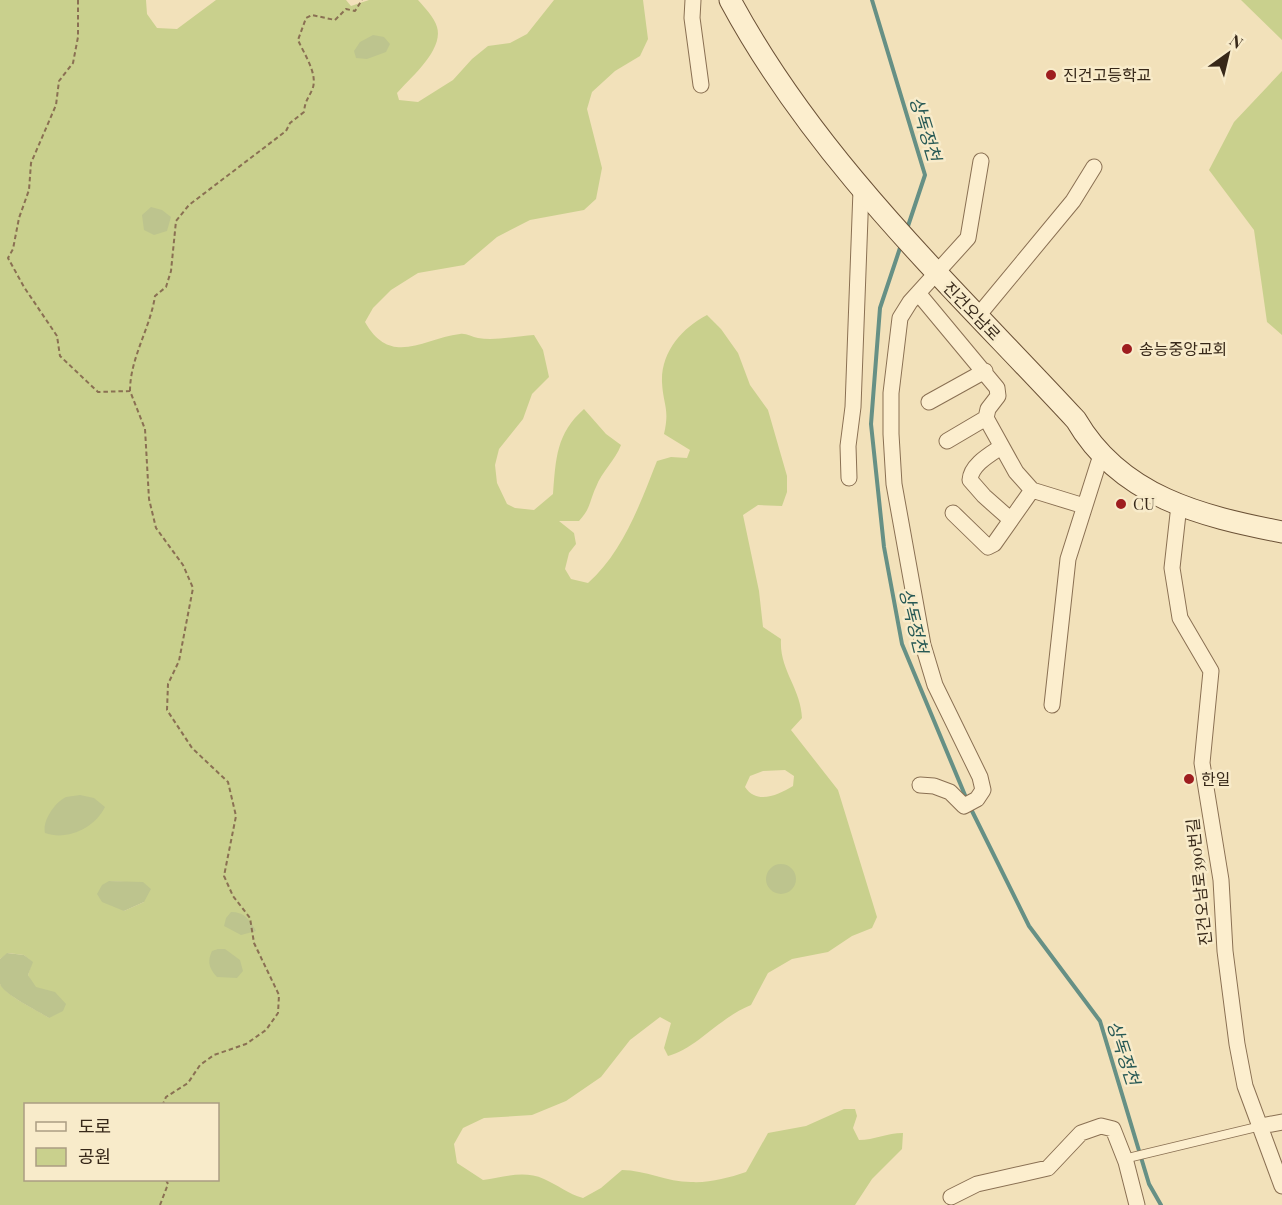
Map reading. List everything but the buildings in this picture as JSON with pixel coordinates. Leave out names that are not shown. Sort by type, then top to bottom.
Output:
[{"type":"main road","name":"진건오남로","points":[[730,0],[761,53],[861,190],[977,317],[1076,420],[1091,446],[1149,492],[1179,506],[1213,518],[1282,532]]},
{"type":"street","points":[[693,0],[692,18],[701,85]]},
{"type":"street","points":[[921,785],[941,788],[953,794],[962,805],[970,803],[981,794],[983,784],[935,684],[916,620],[891,460],[891,393],[899,324],[904,310],[968,238],[981,162]]},
{"type":"street","points":[[977,317],[1073,201],[1094,167]]},
{"type":"street","points":[[849,478],[848,446],[853,407],[861,190]]},
{"type":"street","points":[[918,293],[985,371],[998,393],[986,418],[947,441]]},
{"type":"street","points":[[930,402],[985,371]]},
{"type":"street","points":[[986,418],[1016,472],[1032,490],[1084,506]]},
{"type":"street","points":[[1001,447],[971,472],[970,480],[1011,520]]},
{"type":"street","points":[[1052,705],[1068,559],[1101,455]]},
{"type":"street","points":[[953,513],[988,547],[994,544],[1032,490]]},
{"type":"street","name":"진건오남로390번길","points":[[1179,506],[1172,568],[1180,618],[1211,671],[1202,763],[1221,880],[1225,951],[1237,1044],[1245,1086],[1282,1186]]},
{"type":"street","points":[[1261,1126],[1282,1122]]},
{"type":"street","points":[[951,1197],[977,1184],[1048,1168],[1081,1133],[1101,1126],[1113,1129],[1129,1160],[1137,1205]]},
{"type":"lane","points":[[1129,1160],[1261,1126]]},
{"type":"path","points":[[78,0],[78,37],[72,63],[59,81],[56,105],[31,163],[29,190],[19,218],[14,249],[8,258],[24,287],[57,336],[60,356],[98,392],[130,391]]},
{"type":"path","points":[[163,1103],[166,1097],[188,1083],[200,1065],[214,1055],[246,1044],[266,1030],[278,1013],[279,995],[254,943],[250,918],[233,896],[224,876],[236,816],[228,782],[192,748],[167,710],[168,684],[179,661],[193,588],[183,565],[156,528],[149,499],[146,429],[130,391],[130,371],[152,315],[155,296],[166,287],[171,271],[176,221],[189,205],[286,131],[290,123],[304,112],[305,100],[313,89],[315,75],[298,40],[306,18],[312,15],[335,20],[346,9],[355,11],[362,0]]},
{"type":"path","points":[[160,1205],[168,1184],[167,1181]]},
{"type":"green space","points":[[0,0],[146,0],[147,14],[157,28],[177,29],[216,0],[346,0],[351,6],[369,0],[418,0],[437,27],[436,45],[424,63],[397,93],[399,100],[418,102],[453,80],[472,59],[488,46],[510,43],[527,34],[554,0],[643,0],[648,39],[640,56],[615,71],[592,92],[587,109],[602,168],[596,199],[584,210],[530,220],[497,237],[464,265],[418,273],[391,290],[373,308],[365,322],[375,336],[386,344],[397,347],[409,347],[460,334],[492,339],[534,335],[543,350],[549,377],[532,394],[523,419],[499,449],[495,465],[497,483],[507,504],[515,508],[534,510],[553,494],[559,447],[568,428],[584,409],[606,434],[621,445],[599,481],[588,508],[579,521],[559,521],[574,533],[576,544],[569,553],[565,569],[571,579],[588,583],[600,571],[621,542],[657,461],[671,457],[687,458],[690,450],[664,434],[666,412],[662,382],[669,351],[689,327],[707,315],[721,329],[738,353],[750,385],[768,410],[787,476],[787,492],[782,506],[758,505],[743,515],[759,591],[763,627],[781,639],[783,660],[801,707],[802,718],[791,730],[838,790],[877,917],[872,928],[852,936],[828,952],[792,959],[768,973],[751,1005],[729,1017],[688,1047],[668,1056],[664,1048],[671,1023],[660,1017],[630,1040],[601,1077],[566,1101],[532,1115],[484,1118],[463,1128],[454,1144],[457,1163],[483,1180],[514,1175],[536,1176],[583,1198],[601,1188],[622,1170],[682,1181],[712,1181],[746,1172],[768,1133],[806,1126],[844,1109],[855,1109],[857,1116],[853,1128],[859,1140],[903,1133],[902,1149],[872,1179],[855,1205],[0,1205],[0,984],[16,998],[49,1018],[28,975],[32,962],[24,955],[8,953],[0,959]],"holes":[[[785,770],[794,776],[793,786],[768,797],[755,796],[745,787],[750,776],[763,771]],[[109,881],[125,882],[144,902],[124,911]]]},
{"type":"green space","points":[[1241,0],[1282,0],[1282,40]]},
{"type":"green space","points":[[373,35],[384,37],[390,44],[386,52],[367,59],[356,58],[354,51],[360,42]]},
{"type":"green space","points":[[1282,71],[1282,335],[1267,322],[1254,230],[1209,170],[1234,122]]},
{"type":"green space","points":[[151,207],[162,210],[171,217],[167,231],[154,235],[144,230],[142,215]]},
{"type":"green space","points":[[80,795],[94,798],[105,807],[94,821],[80,831],[71,834],[45,833],[47,818],[58,803],[66,797]]},
{"type":"green space","points":[[781,864],[792,868],[796,879],[792,890],[781,894],[770,890],[766,879],[770,868]]},
{"type":"green space","points":[[109,881],[143,882],[151,889],[144,902],[124,911],[102,902],[97,894],[102,885]]},
{"type":"green space","points":[[231,912],[240,913],[246,917],[256,931],[241,935],[224,926]]},
{"type":"green space","points":[[225,949],[240,960],[243,971],[237,978],[217,977],[212,971],[209,962],[210,955],[212,951]]},
{"type":"green space","points":[[7,953],[24,955],[33,962],[28,975],[36,987],[55,992],[66,1004],[63,1011],[49,1018],[3,988],[0,984],[0,959]]},
{"type":"waterway","name":"상독정천","points":[[872,0],[925,175],[907,229]]},
{"type":"waterway","name":"상독정천","points":[[901,245],[880,308],[871,424],[884,547],[902,644],[967,800]]},
{"type":"waterway","name":"상독정천","points":[[970,807],[1029,926],[1100,1021],[1149,1184],[1161,1205]]},
{"type":"place","name":"진건고등학교","points":[[1051,75]]},
{"type":"place","name":"송능중앙교회","points":[[1127,349]]},
{"type":"place","name":"CU","points":[[1121,504]]},
{"type":"place","name":"한일","points":[[1189,779]]}]
